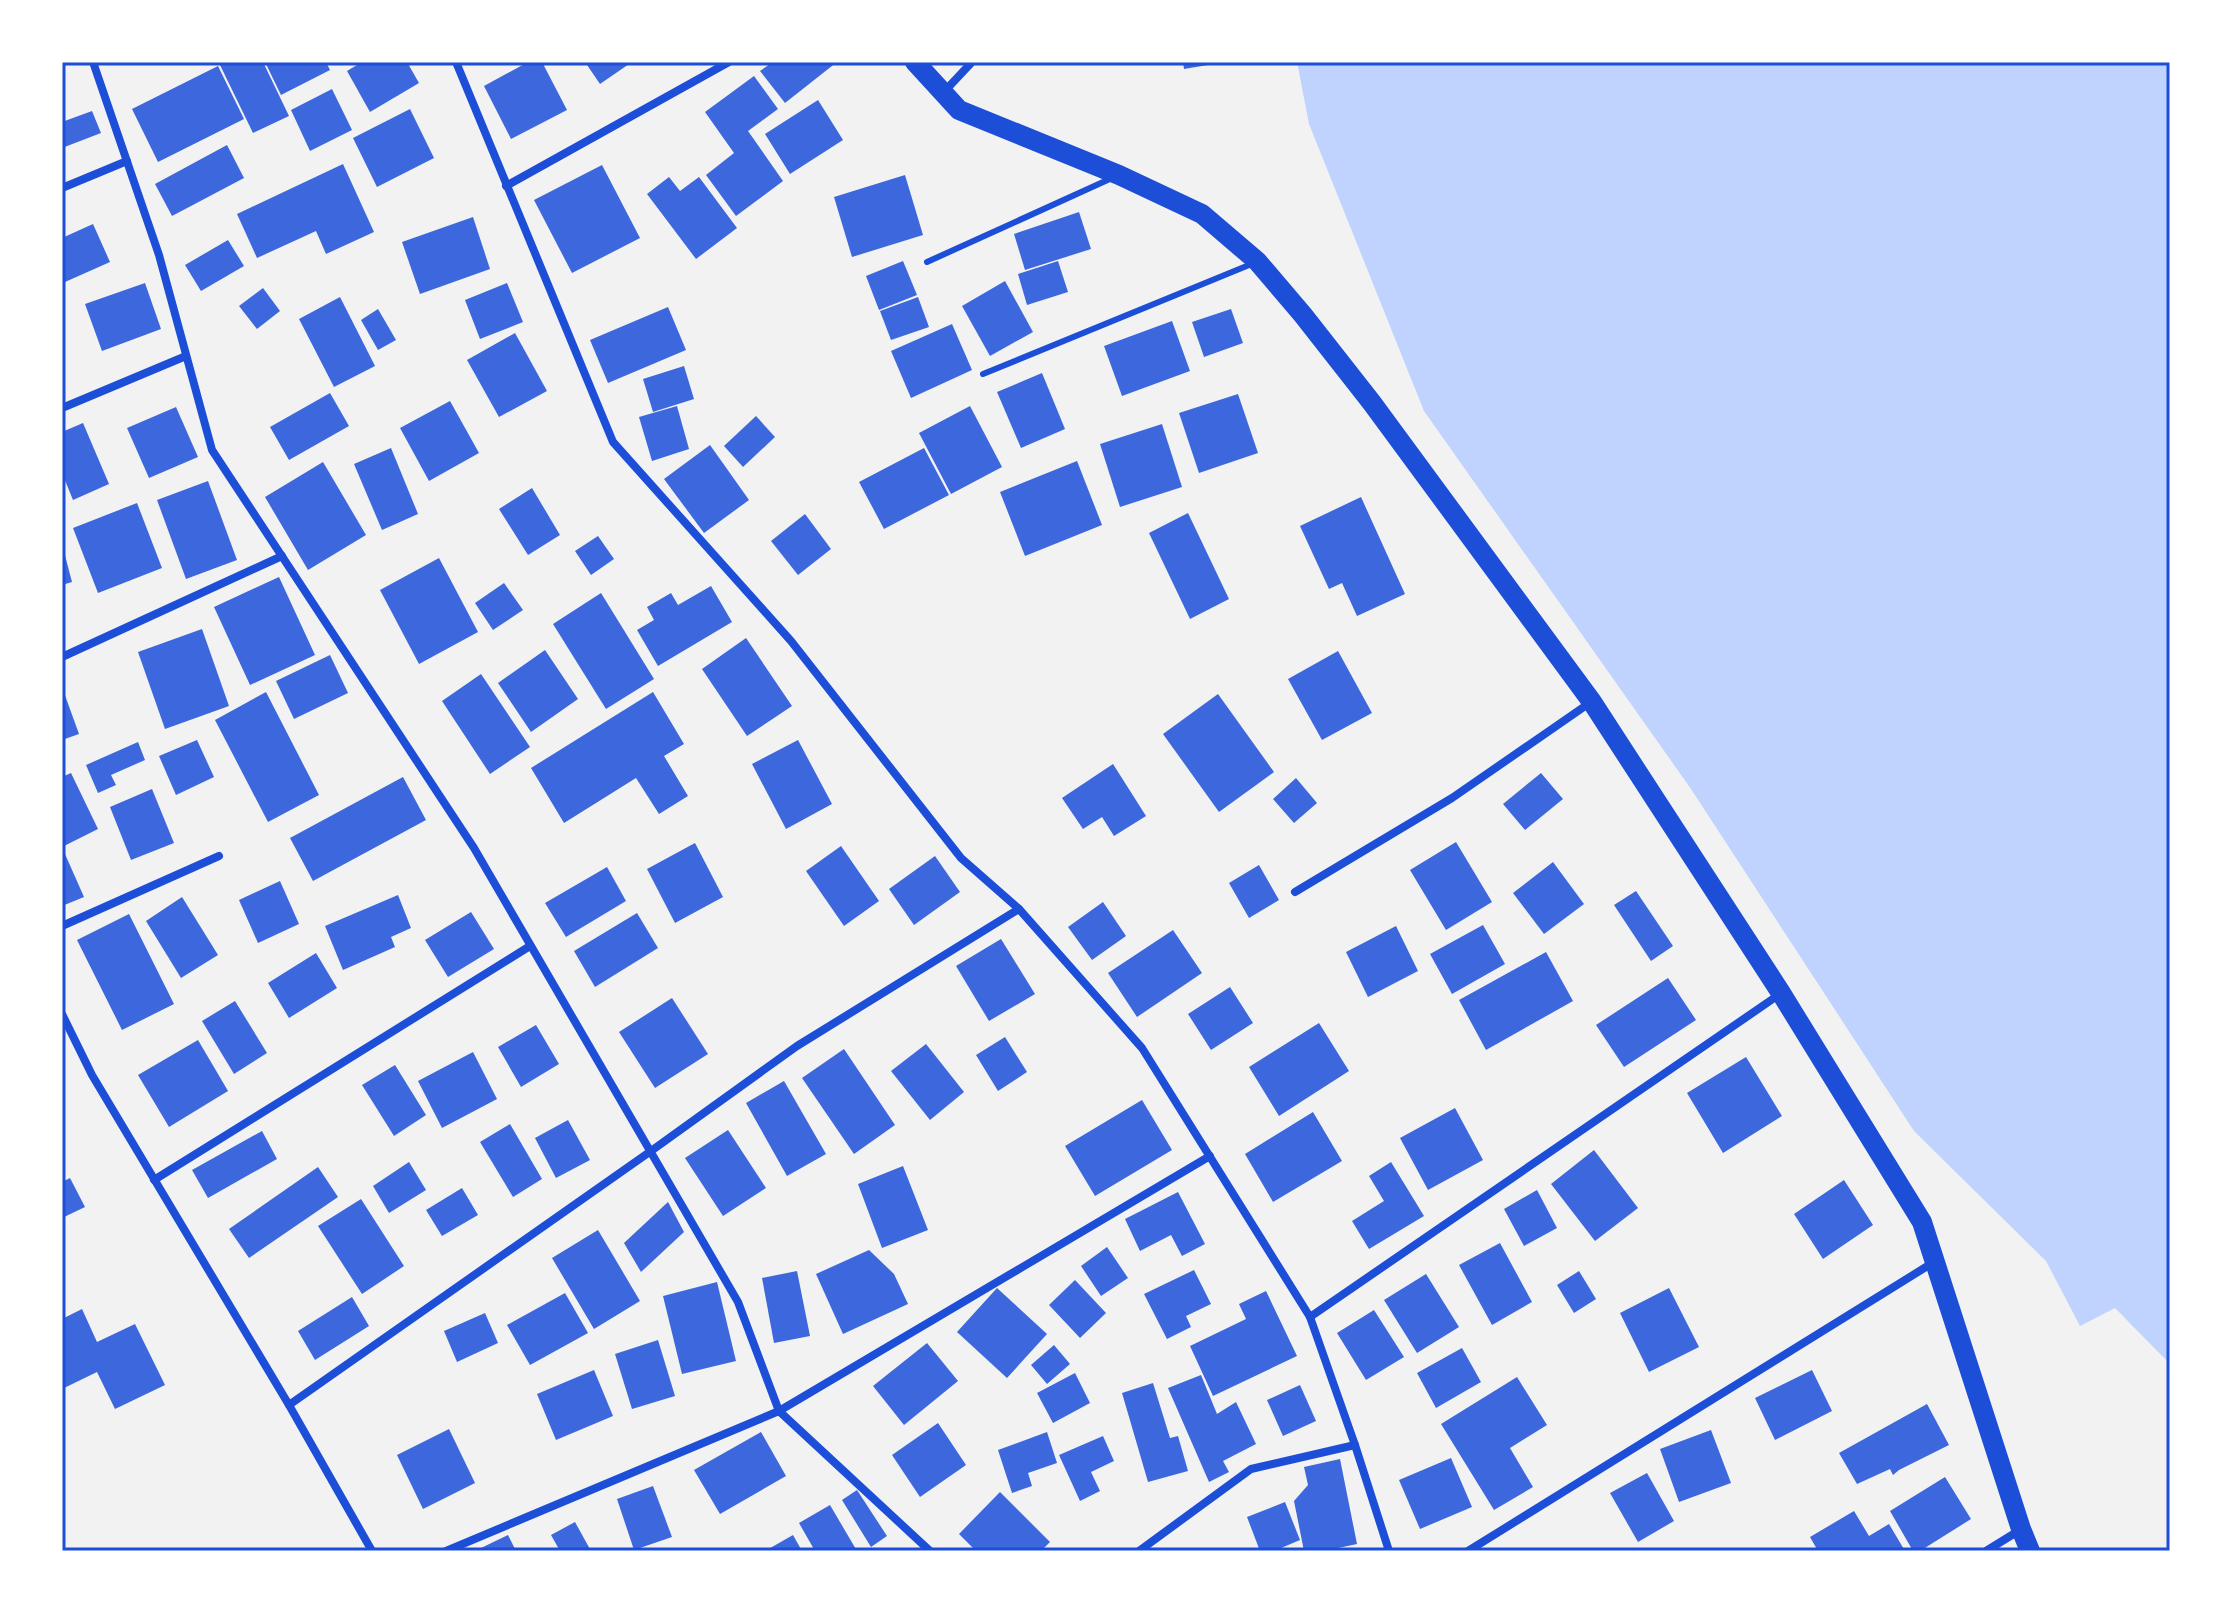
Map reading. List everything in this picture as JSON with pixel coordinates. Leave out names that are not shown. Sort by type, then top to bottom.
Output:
[{"type":"main road","points":[[915,62],[959,110],[1119,175],[1202,214],[1257,261],[1372,403],[1592,702],[1781,993],[1922,1222],[2030,1551]]},
{"type":"street","points":[[93,62],[159,255],[212,450],[474,848],[738,1302],[779,1411],[930,1551]]},
{"type":"street","points":[[456,62],[613,442],[791,641],[961,858],[1019,909],[1142,1048],[1310,1317],[1389,1551]]},
{"type":"street","points":[[506,186],[729,62]]},
{"type":"street","points":[[943,93],[972,62]]},
{"type":"street","points":[[62,188],[127,161]]},
{"type":"street","points":[[62,408],[186,356]]},
{"type":"street","points":[[62,657],[282,556]]},
{"type":"street","points":[[1295,892],[1452,798],[1592,702]]},
{"type":"street","points":[[62,926],[219,856]]},
{"type":"street","points":[[289,1405],[797,1046],[1019,909]]},
{"type":"street","points":[[154,1180],[530,946]]},
{"type":"street","points":[[1310,1317],[1781,993]]},
{"type":"street","points":[[62,1014],[92,1075],[289,1405],[372,1551]]},
{"type":"street","points":[[446,1551],[779,1411],[1210,1156]]},
{"type":"street","points":[[1468,1551],[1935,1261]]},
{"type":"street","points":[[1139,1551],[1251,1469],[1355,1445]]},
{"type":"street","points":[[1986,1551],[2021,1529]]},
{"type":"lane","points":[[927,262],[1119,175]]},
{"type":"lane","points":[[983,374],[1257,261]]},
{"type":"water","points":[[1297,62],[2170,62],[2170,1364],[2115,1308],[2080,1326],[2046,1261],[1914,1131],[1691,789],[1424,411],[1309,124]]},
{"type":"building","points":[[225,62],[263,62],[289,116],[253,133],[220,65]]},
{"type":"building","points":[[265,62],[326,62],[330,70],[281,95]]},
{"type":"building","points":[[362,62],[407,62],[419,83],[370,112],[347,71]]},
{"type":"building","points":[[528,62],[542,62],[567,110],[511,139],[484,86]]},
{"type":"building","points":[[585,62],[632,62],[600,84]]},
{"type":"building","points":[[773,62],[837,62],[785,103],[760,71]]},
{"type":"building","points":[[1183,62],[1208,62],[1208,65],[1184,69]]},
{"type":"building","points":[[218,66],[244,119],[158,162],[132,109]]},
{"type":"building","points":[[754,76],[778,109],[748,131],[783,181],[736,216],[706,175],[734,153],[705,112]]},
{"type":"building","points":[[332,89],[352,130],[310,151],[291,110]]},
{"type":"building","points":[[818,100],[843,140],[790,174],[765,134]]},
{"type":"building","points":[[410,109],[434,158],[377,187],[353,138]]},
{"type":"building","points":[[92,111],[101,133],[62,148],[62,122]]},
{"type":"building","points":[[227,145],[244,178],[172,216],[155,184]]},
{"type":"building","points":[[343,164],[374,232],[326,254],[316,231],[257,258],[237,214]]},
{"type":"building","points":[[602,165],[640,238],[572,273],[534,200]]},
{"type":"building","points":[[905,175],[923,235],[852,257],[834,197]]},
{"type":"building","points":[[669,177],[680,191],[699,177],[737,228],[696,259],[647,194]]},
{"type":"building","points":[[1079,212],[1091,249],[1025,270],[1014,234]]},
{"type":"building","points":[[473,217],[490,269],[420,294],[402,242]]},
{"type":"building","points":[[93,224],[110,262],[65,282],[62,275],[62,238]]},
{"type":"building","points":[[228,240],[244,266],[201,291],[185,265]]},
{"type":"building","points":[[903,261],[917,295],[879,310],[866,276]]},
{"type":"building","points":[[1058,261],[1068,292],[1027,305],[1018,274]]},
{"type":"building","points":[[1005,281],[1033,332],[990,356],[962,306]]},
{"type":"building","points":[[145,283],[161,329],[102,351],[85,304]]},
{"type":"building","points":[[507,283],[523,322],[480,339],[465,300]]},
{"type":"building","points":[[263,288],[280,311],[257,329],[239,306]]},
{"type":"building","points":[[340,297],[375,366],[334,387],[299,319]]},
{"type":"building","points":[[918,297],[929,327],[891,340],[880,311]]},
{"type":"building","points":[[668,307],[686,350],[608,383],[590,340]]},
{"type":"building","points":[[378,309],[396,340],[378,350],[361,320]]},
{"type":"building","points":[[1231,309],[1243,343],[1204,357],[1192,322]]},
{"type":"building","points":[[1172,321],[1190,371],[1122,396],[1104,346]]},
{"type":"building","points":[[952,324],[972,370],[911,398],[891,351]]},
{"type":"building","points":[[515,333],[547,391],[499,417],[467,360]]},
{"type":"building","points":[[684,366],[694,399],[653,412],[643,379]]},
{"type":"building","points":[[1042,373],[1065,429],[1021,448],[997,392]]},
{"type":"building","points":[[330,393],[349,426],[289,460],[270,427]]},
{"type":"building","points":[[1238,394],[1258,453],[1199,473],[1179,413]]},
{"type":"building","points":[[450,401],[479,453],[429,481],[400,428]]},
{"type":"building","points":[[677,406],[689,449],[652,461],[639,417]]},
{"type":"building","points":[[970,406],[1002,467],[951,494],[919,433]]},
{"type":"building","points":[[176,407],[198,457],[149,478],[127,428]]},
{"type":"building","points":[[756,416],[775,437],[743,467],[724,446]]},
{"type":"building","points":[[83,423],[109,484],[73,500],[62,473],[62,432]]},
{"type":"building","points":[[1162,424],[1182,487],[1120,507],[1100,444]]},
{"type":"building","points":[[710,445],[749,500],[704,533],[664,479]]},
{"type":"building","points":[[391,448],[418,514],[382,530],[354,464]]},
{"type":"building","points":[[924,448],[949,495],[884,529],[859,482]]},
{"type":"building","points":[[1077,461],[1102,525],[1025,556],[1000,492]]},
{"type":"building","points":[[323,462],[366,535],[308,570],[265,497]]},
{"type":"building","points":[[208,481],[237,560],[186,579],[157,500]]},
{"type":"building","points":[[532,488],[560,535],[528,555],[499,509]]},
{"type":"building","points":[[1361,497],[1405,594],[1357,616],[1342,583],[1329,589],[1300,526]]},
{"type":"building","points":[[137,503],[162,568],[98,593],[73,528]]},
{"type":"building","points":[[1188,513],[1229,599],[1190,619],[1149,533]]},
{"type":"building","points":[[805,514],[831,549],[798,575],[771,541]]},
{"type":"building","points":[[598,536],[614,559],[591,575],[575,551]]},
{"type":"building","points":[[62,544],[72,582],[62,585]]},
{"type":"building","points":[[439,558],[478,632],[419,664],[380,590]]},
{"type":"building","points":[[279,577],[315,655],[250,685],[214,607]]},
{"type":"building","points":[[504,583],[523,610],[493,630],[475,603]]},
{"type":"building","points":[[711,586],[732,622],[658,666],[637,630],[654,620],[647,607],[671,593],[678,605]]},
{"type":"building","points":[[601,593],[654,679],[606,709],[553,624]]},
{"type":"building","points":[[202,629],[229,706],[165,729],[138,652]]},
{"type":"building","points":[[746,638],[792,706],[747,736],[702,669]]},
{"type":"building","points":[[545,650],[578,699],[531,732],[498,683]]},
{"type":"building","points":[[1338,651],[1372,713],[1322,740],[1288,679]]},
{"type":"building","points":[[330,655],[348,693],[294,719],[276,681]]},
{"type":"building","points":[[481,674],[530,747],[490,774],[442,701]]},
{"type":"building","points":[[62,687],[79,734],[62,740]]},
{"type":"building","points":[[266,692],[319,795],[268,822],[215,720]]},
{"type":"building","points":[[653,692],[684,744],[664,756],[688,796],[659,814],[636,778],[564,823],[531,768]]},
{"type":"building","points":[[1218,694],[1274,772],[1219,812],[1163,734]]},
{"type":"building","points":[[197,740],[214,777],[176,795],[159,756]]},
{"type":"building","points":[[798,740],[832,804],[786,829],[752,764]]},
{"type":"building","points":[[138,742],[145,760],[111,775],[116,785],[98,793],[86,765]]},
{"type":"building","points":[[1113,764],[1146,816],[1114,836],[1102,817],[1083,829],[1062,798]]},
{"type":"building","points":[[71,773],[98,829],[62,847],[62,777]]},
{"type":"building","points":[[1541,773],[1563,799],[1525,830],[1503,804]]},
{"type":"building","points":[[403,777],[426,820],[313,881],[290,838]]},
{"type":"building","points":[[1296,778],[1317,803],[1294,823],[1273,799]]},
{"type":"building","points":[[152,789],[174,843],[131,860],[110,807]]},
{"type":"building","points":[[1456,842],[1492,902],[1446,930],[1410,870]]},
{"type":"building","points":[[695,843],[723,897],[675,923],[647,869]]},
{"type":"building","points":[[841,846],[879,901],[844,926],[806,871]]},
{"type":"building","points":[[65,854],[84,897],[62,906],[62,855]]},
{"type":"building","points":[[935,856],[960,892],[914,925],[889,889]]},
{"type":"building","points":[[1553,862],[1584,904],[1544,934],[1513,893]]},
{"type":"building","points":[[1259,865],[1279,900],[1249,918],[1229,883]]},
{"type":"building","points":[[607,867],[626,901],[566,937],[545,903]]},
{"type":"building","points":[[280,881],[299,924],[258,943],[239,900]]},
{"type":"building","points":[[1636,891],[1673,946],[1651,961],[1614,905]]},
{"type":"building","points":[[398,895],[411,928],[391,937],[395,947],[343,970],[325,926]]},
{"type":"building","points":[[182,897],[218,955],[181,978],[146,921]]},
{"type":"building","points":[[1103,902],[1126,936],[1092,960],[1068,927]]},
{"type":"building","points":[[471,912],[494,949],[448,977],[425,940]]},
{"type":"building","points":[[637,913],[658,948],[595,987],[574,951]]},
{"type":"building","points":[[129,914],[174,1004],[122,1030],[77,940]]},
{"type":"building","points":[[1483,925],[1505,964],[1452,994],[1430,954]]},
{"type":"building","points":[[1396,926],[1418,971],[1368,997],[1346,952]]},
{"type":"building","points":[[1173,930],[1202,973],[1137,1017],[1108,973]]},
{"type":"building","points":[[1001,939],[1035,994],[989,1021],[956,966]]},
{"type":"building","points":[[1546,952],[1573,1001],[1486,1050],[1459,1000]]},
{"type":"building","points":[[316,953],[337,988],[289,1018],[268,983]]},
{"type":"building","points":[[1668,978],[1696,1020],[1624,1067],[1596,1025]]},
{"type":"building","points":[[1230,987],[1253,1023],[1211,1050],[1188,1014]]},
{"type":"building","points":[[672,998],[708,1054],[655,1088],[619,1032]]},
{"type":"building","points":[[235,1001],[267,1053],[234,1074],[202,1021]]},
{"type":"building","points":[[1319,1023],[1349,1071],[1279,1116],[1249,1067]]},
{"type":"building","points":[[536,1025],[559,1064],[521,1087],[498,1047]]},
{"type":"building","points":[[1005,1037],[1027,1072],[998,1091],[976,1055]]},
{"type":"building","points":[[198,1040],[228,1091],[169,1127],[138,1075]]},
{"type":"building","points":[[926,1044],[964,1092],[930,1120],[891,1071]]},
{"type":"building","points":[[844,1049],[895,1125],[854,1154],[802,1078]]},
{"type":"building","points":[[473,1052],[497,1099],[442,1128],[418,1081]]},
{"type":"building","points":[[1746,1057],[1782,1116],[1723,1153],[1687,1093]]},
{"type":"building","points":[[395,1065],[426,1115],[394,1136],[362,1085]]},
{"type":"building","points":[[784,1081],[826,1154],[787,1176],[746,1103]]},
{"type":"building","points":[[1142,1100],[1172,1150],[1095,1196],[1065,1146]]},
{"type":"building","points":[[1455,1108],[1483,1160],[1428,1190],[1400,1138]]},
{"type":"building","points":[[1313,1112],[1342,1161],[1273,1202],[1245,1154]]},
{"type":"building","points":[[568,1120],[590,1160],[556,1178],[535,1138]]},
{"type":"building","points":[[510,1124],[542,1179],[513,1197],[480,1142]]},
{"type":"building","points":[[728,1130],[766,1188],[723,1216],[685,1158]]},
{"type":"building","points":[[262,1131],[277,1159],[208,1198],[192,1170]]},
{"type":"building","points":[[1594,1150],[1638,1208],[1595,1241],[1551,1184]]},
{"type":"building","points":[[409,1162],[426,1190],[389,1213],[373,1186]]},
{"type":"building","points":[[1391,1162],[1424,1216],[1369,1249],[1352,1221],[1384,1201],[1369,1176]]},
{"type":"building","points":[[903,1166],[928,1230],[882,1248],[858,1184]]},
{"type":"building","points":[[318,1167],[338,1197],[249,1258],[229,1229]]},
{"type":"building","points":[[70,1178],[85,1207],[62,1218],[62,1182]]},
{"type":"building","points":[[1844,1180],[1873,1225],[1823,1259],[1794,1214]]},
{"type":"building","points":[[462,1188],[478,1215],[442,1236],[426,1210]]},
{"type":"building","points":[[1537,1190],[1557,1228],[1524,1246],[1504,1209]]},
{"type":"building","points":[[1178,1192],[1205,1244],[1182,1256],[1171,1235],[1140,1251],[1125,1219]]},
{"type":"building","points":[[361,1199],[404,1266],[362,1294],[318,1226]]},
{"type":"building","points":[[668,1202],[684,1232],[641,1272],[624,1243]]},
{"type":"building","points":[[598,1230],[640,1301],[594,1329],[552,1258]]},
{"type":"building","points":[[1500,1243],[1532,1302],[1492,1325],[1459,1265]]},
{"type":"building","points":[[1107,1247],[1128,1278],[1101,1296],[1081,1266]]},
{"type":"building","points":[[869,1250],[894,1274],[908,1304],[843,1334],[816,1274]]},
{"type":"building","points":[[1194,1270],[1211,1304],[1186,1316],[1191,1327],[1167,1339],[1144,1294]]},
{"type":"building","points":[[797,1271],[810,1336],[774,1343],[762,1278]]},
{"type":"building","points":[[1579,1271],[1596,1299],[1574,1313],[1557,1285]]},
{"type":"building","points":[[1426,1274],[1459,1327],[1417,1353],[1384,1300]]},
{"type":"building","points":[[1075,1280],[1106,1313],[1080,1338],[1049,1305]]},
{"type":"building","points":[[717,1282],[736,1361],[682,1374],[663,1296]]},
{"type":"building","points":[[997,1288],[1047,1334],[1007,1378],[957,1332]]},
{"type":"building","points":[[1669,1288],[1699,1347],[1649,1372],[1620,1313]]},
{"type":"building","points":[[1266,1291],[1297,1356],[1213,1396],[1190,1346],[1246,1319],[1239,1304]]},
{"type":"building","points":[[565,1293],[588,1333],[530,1365],[507,1325]]},
{"type":"building","points":[[352,1297],[369,1326],[315,1360],[298,1331]]},
{"type":"building","points":[[82,1309],[97,1342],[135,1324],[165,1385],[115,1409],[97,1372],[62,1389],[62,1319]]},
{"type":"building","points":[[1374,1310],[1404,1357],[1366,1380],[1337,1333]]},
{"type":"building","points":[[485,1313],[498,1343],[457,1362],[444,1331]]},
{"type":"building","points":[[658,1340],[675,1396],[632,1409],[615,1354]]},
{"type":"building","points":[[927,1343],[958,1381],[904,1425],[873,1386]]},
{"type":"building","points":[[1054,1345],[1070,1364],[1047,1384],[1031,1365]]},
{"type":"building","points":[[1462,1348],[1481,1382],[1436,1408],[1417,1373]]},
{"type":"building","points":[[594,1370],[613,1416],[556,1440],[537,1394]]},
{"type":"building","points":[[1812,1370],[1832,1411],[1775,1440],[1755,1398]]},
{"type":"building","points":[[1075,1373],[1090,1403],[1053,1423],[1037,1393]]},
{"type":"building","points":[[1201,1375],[1217,1414],[1236,1402],[1256,1444],[1223,1461],[1229,1472],[1209,1482],[1168,1388]]},
{"type":"building","points":[[1517,1377],[1547,1425],[1510,1448],[1533,1487],[1494,1510],[1441,1424]]},
{"type":"building","points":[[1153,1383],[1170,1438],[1178,1436],[1188,1471],[1148,1482],[1122,1393]]},
{"type":"building","points":[[1300,1385],[1316,1421],[1283,1436],[1267,1400]]},
{"type":"building","points":[[1927,1404],[1949,1445],[1893,1475],[1890,1469],[1857,1484],[1839,1453]]},
{"type":"building","points":[[938,1423],[966,1465],[920,1497],[892,1455]]},
{"type":"building","points":[[449,1429],[475,1483],[423,1509],[397,1455]]},
{"type":"building","points":[[1711,1430],[1731,1483],[1679,1502],[1660,1449]]},
{"type":"building","points":[[761,1432],[786,1476],[720,1514],[694,1470]]},
{"type":"building","points":[[1047,1432],[1057,1463],[1028,1473],[1032,1486],[1012,1493],[998,1450]]},
{"type":"building","points":[[1103,1436],[1114,1461],[1091,1472],[1100,1491],[1080,1501],[1059,1455]]},
{"type":"building","points":[[1451,1458],[1472,1507],[1420,1529],[1399,1480]]},
{"type":"building","points":[[1340,1459],[1357,1544],[1324,1551],[1304,1551],[1294,1501],[1308,1485],[1304,1467]]},
{"type":"building","points":[[1647,1473],[1674,1521],[1638,1542],[1610,1493]]},
{"type":"building","points":[[1945,1477],[1971,1519],[1920,1551],[1913,1551],[1890,1511]]},
{"type":"building","points":[[653,1486],[672,1537],[634,1550],[617,1499]]},
{"type":"building","points":[[857,1490],[887,1536],[871,1547],[842,1500]]},
{"type":"building","points":[[1000,1492],[1050,1542],[1041,1551],[976,1551],[959,1534]]},
{"type":"building","points":[[1285,1502],[1300,1540],[1274,1551],[1260,1551],[1247,1517]]},
{"type":"building","points":[[830,1505],[857,1551],[815,1551],[799,1523]]},
{"type":"building","points":[[1854,1511],[1869,1536],[1889,1524],[1905,1551],[1818,1551],[1810,1537]]},
{"type":"building","points":[[575,1522],[591,1551],[560,1551],[551,1535]]},
{"type":"building","points":[[508,1535],[516,1551],[482,1551],[481,1548]]},
{"type":"building","points":[[793,1535],[802,1551],[765,1551]]}]
